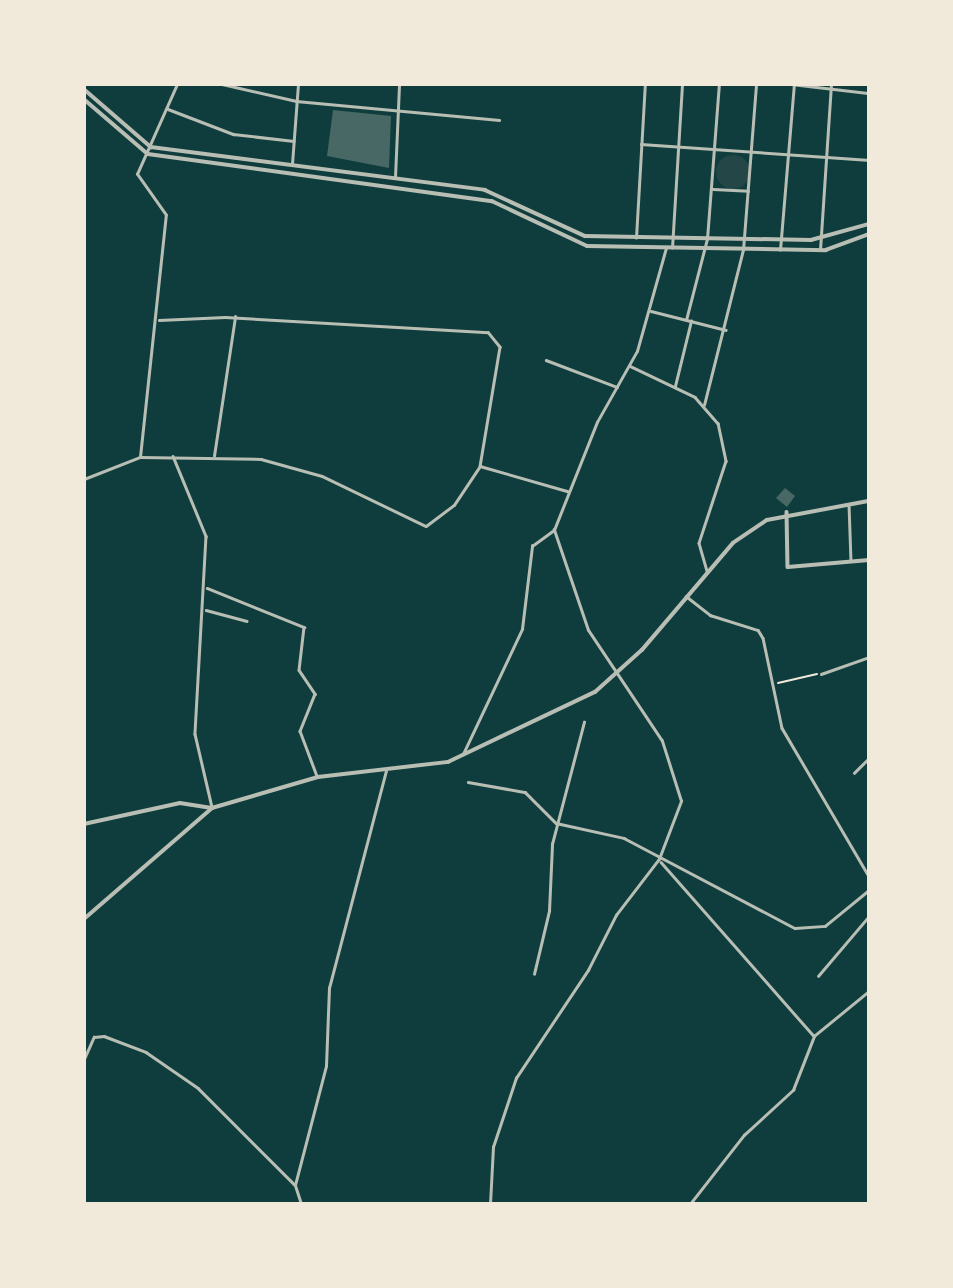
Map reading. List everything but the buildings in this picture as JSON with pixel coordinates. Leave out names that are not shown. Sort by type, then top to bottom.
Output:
[{"type":"street","points":[[140,457],[159,320],[166,215],[137,174],[177,84]]},
{"type":"street","points":[[222,84],[296,101],[499,120]]},
{"type":"street","points":[[292,164],[298,84]]},
{"type":"street","points":[[395,177],[399,84]]},
{"type":"street","points":[[636,238],[645,84]]},
{"type":"street","points":[[672,248],[682,84]]},
{"type":"street","points":[[675,386],[707,239],[719,84]]},
{"type":"street","points":[[704,405],[726,330],[743,250],[756,84]]},
{"type":"street","points":[[780,250],[783,239],[792,84],[831,86],[869,93]]},
{"type":"street","points":[[820,250],[831,86]]},
{"type":"street","points":[[84,89],[151,147],[395,177],[494,193],[584,236],[821,239],[869,224]]},
{"type":"street","points":[[84,99],[148,154],[492,201],[572,242],[666,248],[820,250],[869,234]]},
{"type":"street","points":[[167,109],[233,134],[293,141]]},
{"type":"street","points":[[641,144],[869,160]]},
{"type":"street","points":[[712,188],[748,191]]},
{"type":"street","points":[[463,754],[522,629],[532,546],[554,530],[567,491],[617,387],[630,366],[650,310],[666,248]]},
{"type":"street","points":[[650,310],[726,330]]},
{"type":"street","points":[[84,479],[140,457],[173,456],[289,464],[426,526],[454,505],[480,466],[498,338],[428,327],[235,317],[159,320]]},
{"type":"street","points":[[214,458],[235,317]]},
{"type":"street","points":[[546,360],[617,387]]},
{"type":"street","points":[[630,366],[675,386],[704,405],[718,423],[726,461],[699,543],[707,570]]},
{"type":"street","points":[[173,456],[206,536],[206,610],[195,733],[212,808]]},
{"type":"street","points":[[480,466],[567,491]]},
{"type":"street","points":[[84,919],[212,808],[318,777],[422,768],[463,754],[595,692],[617,674],[733,543],[788,512],[869,501]]},
{"type":"street","points":[[849,504],[850,562]]},
{"type":"street","points":[[788,512],[789,567],[869,560]]},
{"type":"street","points":[[490,1204],[493,1147],[516,1078],[588,970],[616,915],[659,859],[679,813],[680,787],[662,741],[587,629],[554,530]]},
{"type":"street","points":[[207,588],[304,627],[299,670],[315,694],[300,731],[318,777]]},
{"type":"street","points":[[686,596],[716,618],[758,630],[767,646],[771,685],[800,764],[869,876]]},
{"type":"street","points":[[206,610],[247,621]]},
{"type":"street","points":[[821,674],[869,657]]},
{"type":"street","points":[[534,974],[549,911],[556,823],[584,722]]},
{"type":"street","points":[[854,773],[869,758]]},
{"type":"street","points":[[295,1185],[326,1066],[329,988],[386,771]]},
{"type":"street","points":[[468,782],[525,792],[556,823],[624,838],[659,859],[735,892],[795,928],[825,926],[869,890]]},
{"type":"street","points":[[84,824],[180,803],[212,808]]},
{"type":"street","points":[[659,859],[814,1036]]},
{"type":"street","points":[[818,976],[869,916]]},
{"type":"street","points":[[690,1204],[744,1135],[793,1090],[814,1036],[869,991]]},
{"type":"street","points":[[84,1059],[94,1037],[104,1036],[146,1052],[198,1088],[295,1185],[301,1204]]},
{"type":"path","points":[[771,685],[821,674]]},
{"type":"shaded area","points":[[733,155],[745,160],[750,172],[745,184],[733,189],[721,184],[716,172],[721,160]]}]
